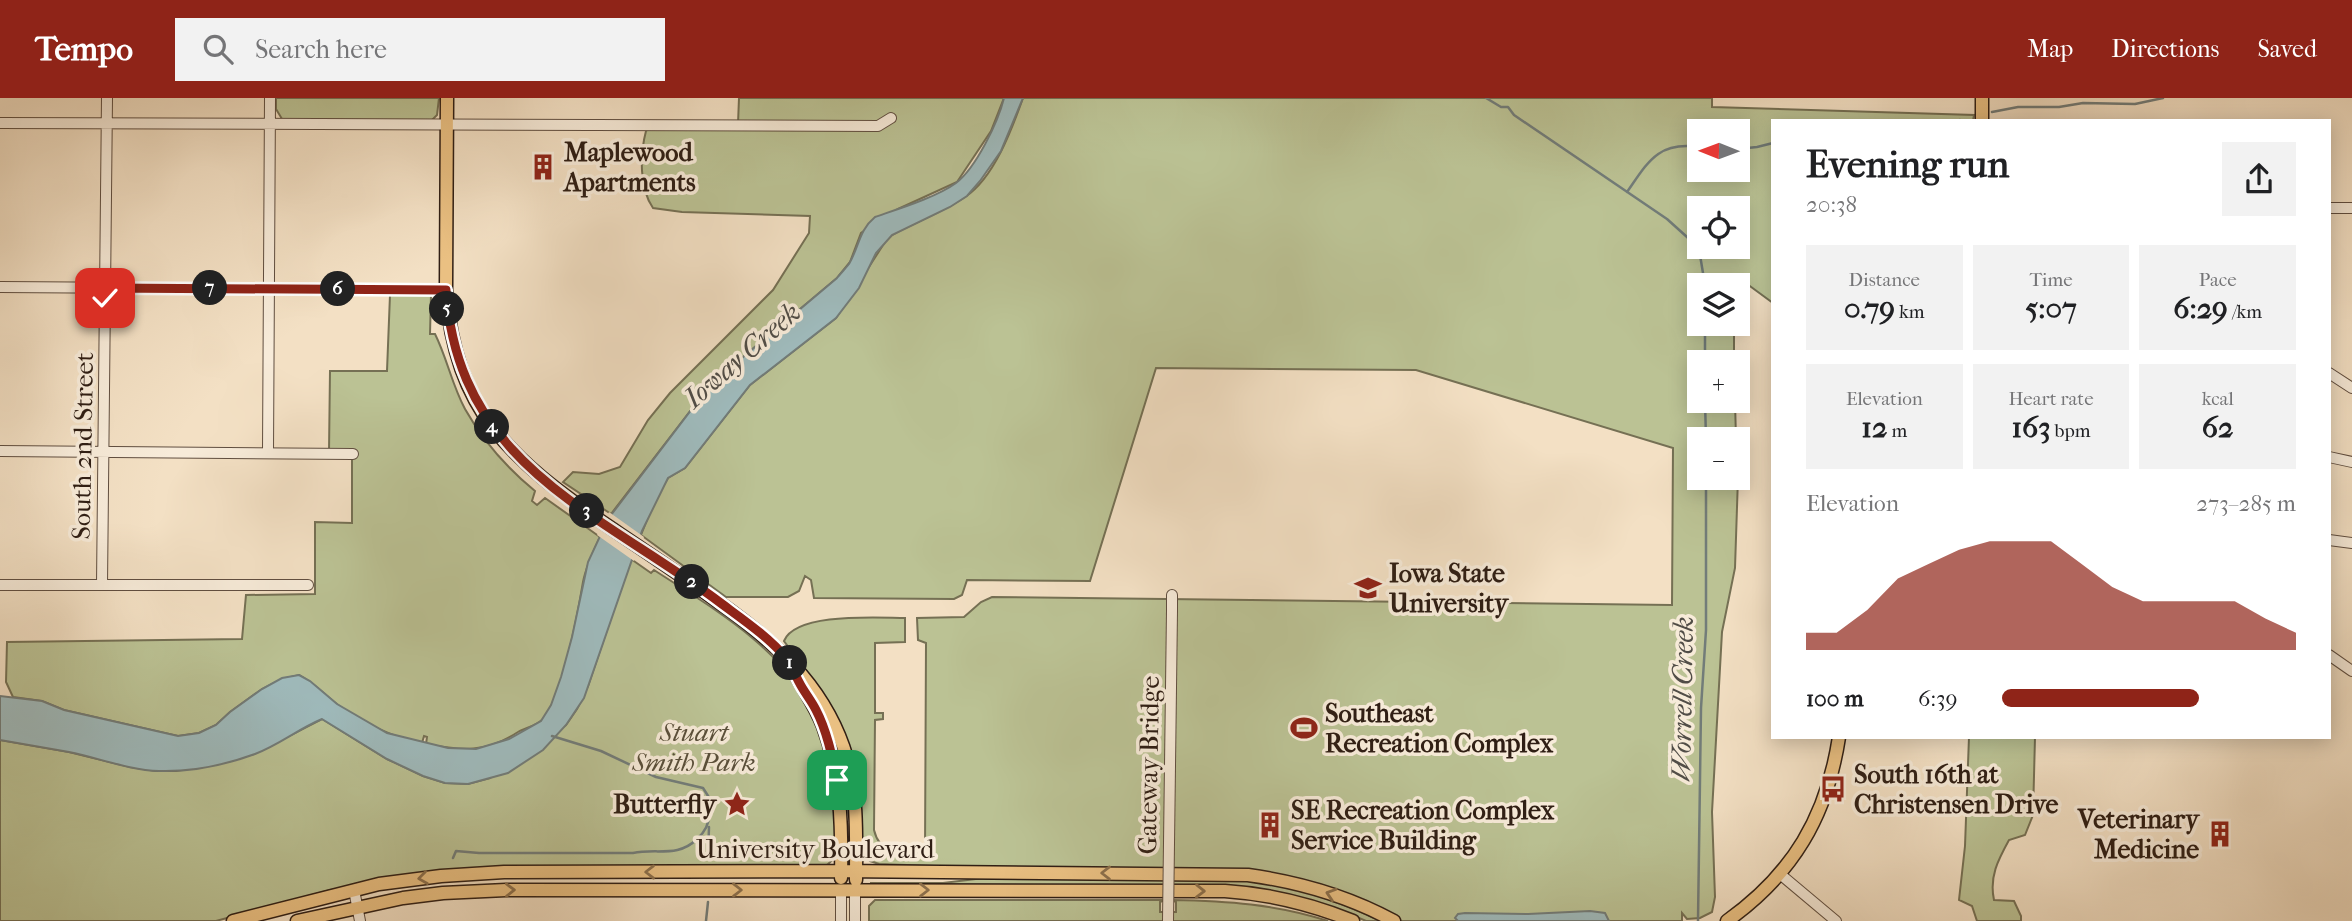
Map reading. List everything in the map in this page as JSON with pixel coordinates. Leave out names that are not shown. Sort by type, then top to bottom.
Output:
[{"type":"main road","points":[[447,98],[446,290],[451,335],[457,358],[473,396],[489,423],[525,465],[756,630],[806,677],[820,698],[847,757],[854,801],[855,890]]},
{"type":"main road","points":[[1982,98],[1982,119]]},
{"type":"main road","points":[[789,661],[816,710],[832,755],[839,798],[841,890]]},
{"type":"main road","points":[[1727,921],[1756,900],[1780,874],[1810,831],[1824,802],[1839,739]]},
{"type":"main road","name":"University Boulevard","points":[[233,921],[354,890],[441,876],[504,872],[841,871],[1248,875],[1308,886],[1343,897],[1394,921]]},
{"type":"main road","name":"University Boulevard","points":[[297,921],[357,907],[443,893],[506,890],[855,890],[1251,893],[1303,902],[1353,921]]},
{"type":"street","name":"South 2nd Street","points":[[103,585],[107,98]]},
{"type":"street","points":[[268,452],[270,98]]},
{"type":"street","points":[[0,123],[878,126],[891,118]]},
{"type":"street","points":[[2331,208],[2352,208]]},
{"type":"street","points":[[0,287],[446,290]]},
{"type":"street","points":[[2331,374],[2352,388]]},
{"type":"street","points":[[0,450],[353,454]]},
{"type":"street","points":[[2331,457],[2352,462]]},
{"type":"street","points":[[2331,540],[2352,543]]},
{"type":"street","points":[[0,585],[308,585]]},
{"type":"street","name":"Gateway Bridge","points":[[1168,921],[1172,596]]},
{"type":"street","points":[[2331,656],[2352,671]]},
{"type":"street","points":[[1780,874],[1836,921]]},
{"type":"street","points":[[354,890],[360,921]]},
{"type":"street","points":[[841,890],[841,921]]},
{"type":"street","points":[[855,890],[855,921]]},
{"type":"green space","points":[[276,98],[439,98],[437,115],[432,120],[286,120],[282,119],[276,109]]},
{"type":"green space","points":[[739,98],[1004,98],[991,131],[957,182],[898,209],[861,233],[850,262],[837,278],[711,384],[611,514],[563,482],[573,472],[599,474],[620,467],[648,420],[670,393],[773,290],[809,233],[810,216],[682,212],[653,208],[648,200],[642,171],[646,131],[738,124]]},
{"type":"green space","points":[[1023,98],[1712,98],[1712,107],[1974,115],[1973,119],[1771,119],[1771,302],[1750,286],[1750,273],[1687,273],[1687,336],[1734,336],[1734,350],[1687,350],[1687,413],[1735,413],[1736,427],[1687,427],[1687,490],[1738,490],[1735,568],[1722,632],[1712,812],[1715,897],[1712,912],[1700,918],[1687,919],[1682,913],[1682,921],[1401,921],[1366,902],[1297,879],[879,864],[870,861],[871,858],[866,853],[862,854],[860,814],[822,693],[784,641],[804,625],[839,619],[905,618],[905,642],[875,643],[875,713],[883,713],[883,719],[875,720],[874,830],[881,845],[887,849],[900,853],[925,853],[926,643],[918,640],[917,618],[964,617],[981,602],[992,597],[1672,605],[1673,448],[1416,370],[1156,368],[1090,581],[967,580],[962,595],[954,599],[814,598],[811,580],[805,576],[799,591],[788,597],[726,597],[641,535],[654,502],[668,478],[685,468],[750,385],[836,318],[892,235],[965,197],[985,178],[1001,152]]},
{"type":"green space","points":[[390,295],[431,295],[430,334],[435,334],[460,400],[480,432],[505,463],[535,491],[532,501],[537,505],[545,498],[600,537],[584,576],[573,634],[556,694],[542,720],[484,747],[462,749],[426,744],[427,737],[424,736],[422,743],[389,733],[357,718],[299,675],[282,679],[262,689],[216,725],[199,733],[178,736],[64,710],[42,701],[13,697],[6,682],[7,642],[242,639],[246,595],[315,594],[315,522],[352,523],[352,454],[329,452],[330,371],[387,371]]},
{"type":"green space","name":"Stuart Smith Park","points":[[631,559],[651,573],[654,570],[745,632],[784,669],[801,691],[817,721],[834,798],[837,846],[830,863],[824,867],[487,868],[330,890],[216,921],[0,921],[0,740],[69,752],[130,767],[176,771],[254,754],[322,719],[387,759],[423,776],[445,783],[468,784],[490,778],[566,725],[577,709],[588,686]]},
{"type":"green space","points":[[1969,739],[2035,739],[2033,815],[2025,835],[2009,840],[1998,862],[1993,884],[1994,900],[2014,901],[2021,921],[1977,921],[1972,906],[1959,900],[1965,846]]},
{"type":"green space","points":[[984,878],[1165,879],[1165,886],[871,885],[943,883]]},
{"type":"green space","points":[[1172,879],[1239,880],[1283,886],[1333,901],[1381,921],[1366,921],[1343,911],[1172,886]]},
{"type":"green space","points":[[875,900],[1165,900],[1160,902],[1164,921],[869,921],[869,906]]},
{"type":"green space","points":[[1172,900],[1251,904],[1328,921],[1172,921],[1176,902]]},
{"type":"water","name":"Ioway Creek","points":[[1004,98],[1023,98],[1001,151],[967,196],[892,235],[876,253],[859,288],[836,318],[750,385],[685,468],[668,478],[642,531],[584,698],[566,725],[543,750],[508,773],[468,784],[445,783],[387,759],[322,719],[255,754],[220,764],[183,770],[136,768],[69,752],[0,740],[0,696],[42,701],[64,710],[178,736],[199,733],[216,725],[262,689],[282,678],[299,675],[337,704],[387,733],[448,748],[476,749],[509,739],[541,721],[551,705],[561,677],[588,562],[608,519],[711,384],[837,278],[849,264],[862,233],[875,217],[939,193],[964,176],[985,144]]},
{"type":"water","points":[[1465,913],[1605,913],[1609,921],[1458,921],[1455,918],[1458,914]]},
{"type":"pier","points":[[609,512],[644,537],[634,561],[597,535]]},
{"type":"waterway","name":"Worrell Creek","points":[[1486,98],[1501,107],[1508,107],[1514,115],[1667,219],[1697,247],[1703,273]]},
{"type":"waterway","points":[[1992,112],[2018,107],[2059,107],[2083,103],[2135,104],[2163,98]]},
{"type":"waterway","points":[[1750,148],[1771,144]]},
{"type":"waterway","points":[[1627,192],[1641,171],[1656,156],[1673,147],[1687,146]]},
{"type":"waterway","name":"Worrell Creek","points":[[1705,336],[1705,350]]},
{"type":"waterway","name":"Worrell Creek","points":[[1705,413],[1706,427]]},
{"type":"waterway","name":"Worrell Creek","points":[[1698,921],[1701,708],[1706,630],[1706,490]]},
{"type":"waterway","points":[[552,736],[601,751],[656,777],[703,788],[710,803]]},
{"type":"waterway","points":[[453,858],[456,851],[633,853],[674,850],[690,845],[700,836],[707,825],[709,815]]},
{"type":"waterway","points":[[708,858],[709,827]]},
{"type":"waterway","points":[[706,921],[708,902]]},
{"type":"place","name":"Maplewood Apartments","points":[[543,167]]},
{"type":"place","name":"Iowa State University","points":[[1368,588]]},
{"type":"place","name":"Southeast Recreation Complex","points":[[1304,728]]},
{"type":"place","name":"South 16th at Christensen Drive","points":[[1833,789]]},
{"type":"place","name":"Butterfly","points":[[737,804]]},
{"type":"place","name":"SE Recreation Complex Service Building","points":[[1270,825]]},
{"type":"place","name":"Veterinary Medicine","points":[[2220,834]]},
{"type":"route","points":[[105,298],[105,288],[446,290],[451,335],[464,377],[489,423],[504,443],[525,465],[557,490],[695,584],[756,630],[789,661],[823,726],[837,780]]}]
